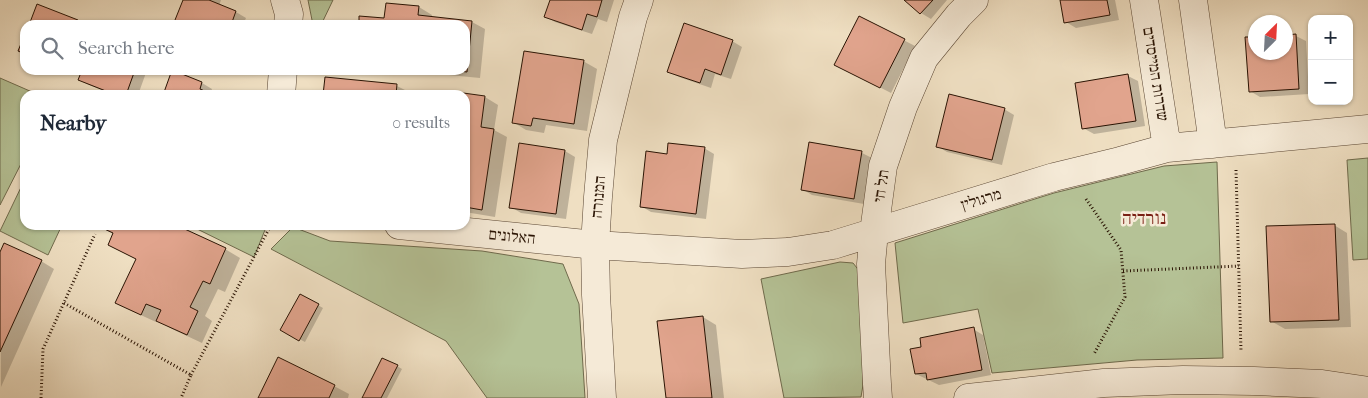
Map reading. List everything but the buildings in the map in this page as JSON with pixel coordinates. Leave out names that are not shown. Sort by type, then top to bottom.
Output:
[{"type":"street","points":[[285,0],[289,14],[288,20]]},
{"type":"street","name":"המנורה","points":[[602,398],[595,245],[603,140],[639,0]]},
{"type":"street","name":"תל חי","points":[[878,398],[871,264],[884,166],[902,107],[924,58],[959,15],[974,0]]},
{"type":"street","name":"שדרות המייסדים","points":[[1144,0],[1167,148]]},
{"type":"street","points":[[1193,0],[1224,143]]},
{"type":"street","points":[[281,90],[283,75]]},
{"type":"street","name":"מרגולין","points":[[595,245],[742,254],[788,252],[833,245],[1068,173],[1167,148],[1368,129]]},
{"type":"street","name":"האלונים","points":[[448,230],[595,245]]},
{"type":"street","points":[[968,398],[1104,383],[1183,389],[1322,384],[1368,391]]},
{"type":"path","points":[[1224,143],[1239,266],[1235,386]]},
{"type":"path","points":[[1068,173],[1121,250],[1125,297],[1077,386]]},
{"type":"path","points":[[181,398],[191,375],[268,230]]},
{"type":"path","points":[[41,398],[43,349],[95,234]]},
{"type":"path","points":[[1122,270],[1239,266]]},
{"type":"path","points":[[64,303],[191,375]]},
{"type":"green space","points":[[308,0],[333,0],[323,20],[312,20]]},
{"type":"green space","points":[[0,78],[28,90],[20,90],[20,166],[0,205]]},
{"type":"green space","points":[[1368,158],[1368,259],[1353,260],[1347,160]]},
{"type":"green space","points":[[1217,162],[1223,358],[1137,360],[992,373],[978,309],[903,323],[895,243],[1054,193],[1164,166]]},
{"type":"green space","points":[[20,189],[20,230],[60,230],[48,255],[0,231]]},
{"type":"green space","points":[[199,230],[265,230],[254,257]]},
{"type":"green space","points":[[290,230],[301,230],[330,241],[482,251],[563,264],[579,304],[585,398],[487,398],[446,341],[271,249]]},
{"type":"green space","points":[[840,262],[853,263],[861,273],[863,385],[861,397],[784,398],[761,279]]},
{"type":"district","name":"נורדיה","points":[[1144,218]]}]
